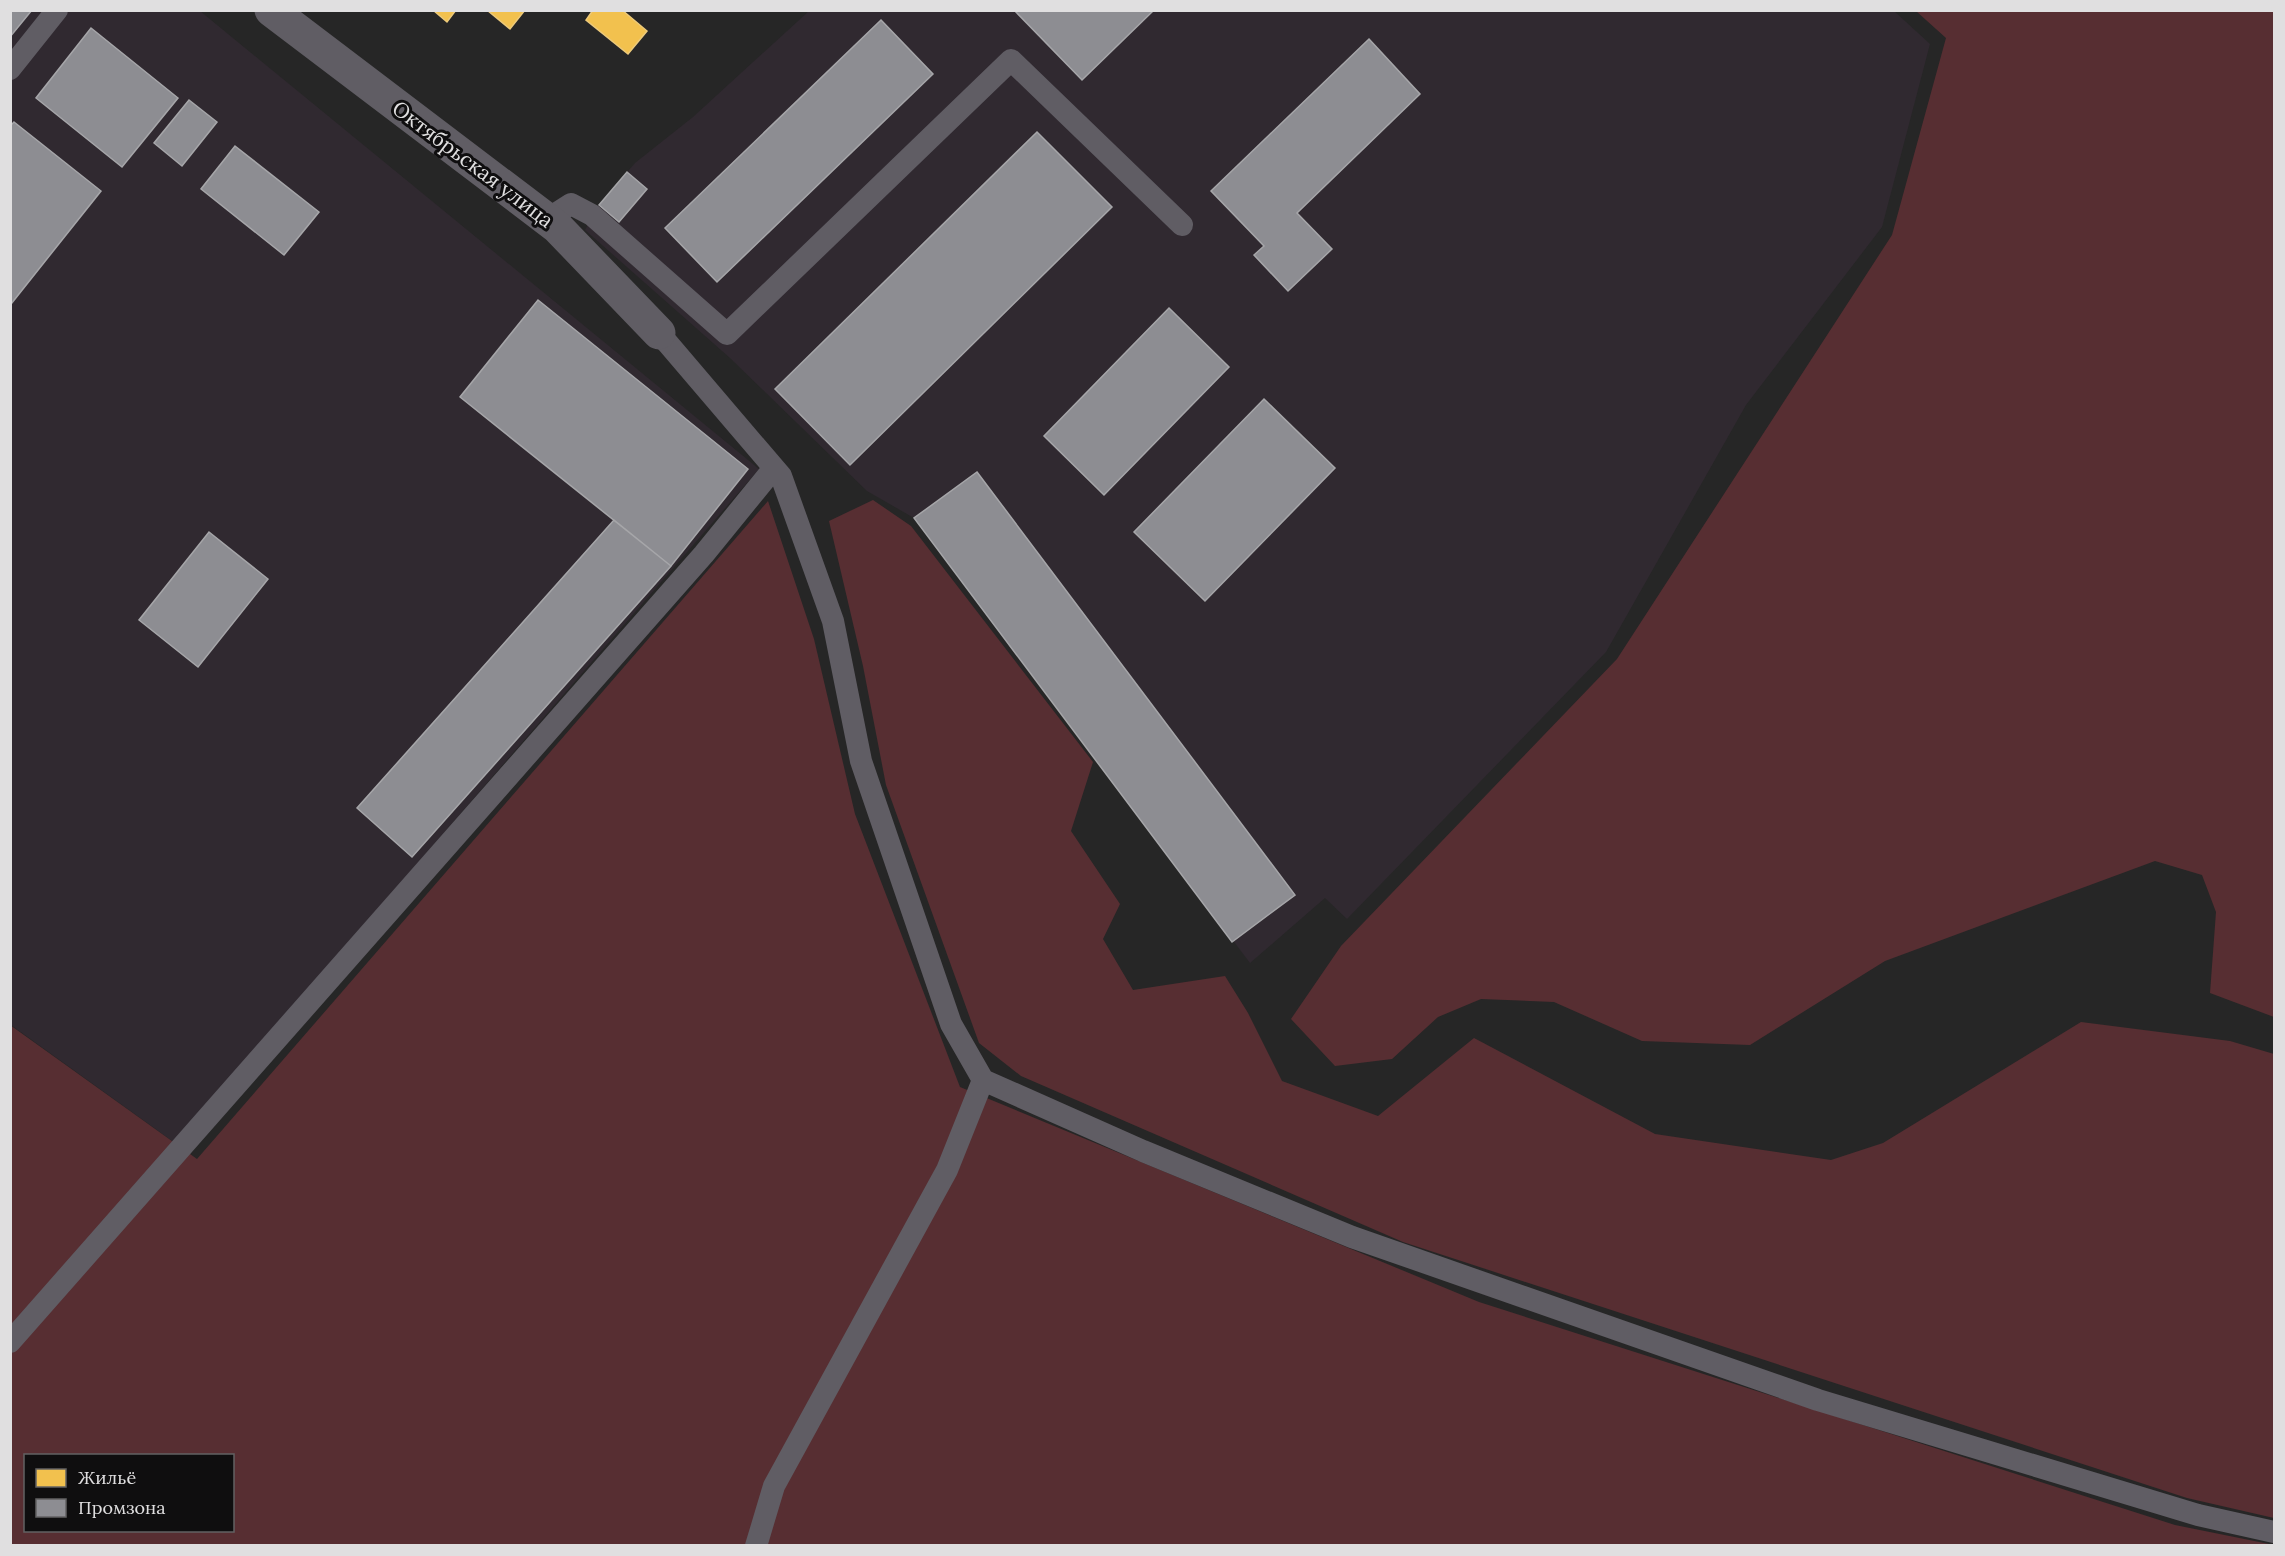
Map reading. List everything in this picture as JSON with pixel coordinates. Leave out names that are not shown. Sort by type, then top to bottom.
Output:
[{"type":"street","name":"Октябрьская улица","points":[[272,10],[546,219],[659,333]]},
{"type":"lane","points":[[10,69],[57,10]]},
{"type":"lane","points":[[546,219],[571,204],[592,215],[727,334],[1011,60],[1182,225]]},
{"type":"lane","points":[[659,333],[781,476],[833,621],[861,761],[951,1024],[983,1080],[1143,1151],[1352,1237],[1818,1400],[2198,1515],[2274,1532]]},
{"type":"lane","points":[[10,1342],[704,554],[774,468]]},
{"type":"lane","points":[[756,1545],[774,1486],[947,1170],[983,1080]]},
{"type":"shaded area","points":[[1893,10],[1930,44],[1882,227],[1746,405],[1606,652],[1347,919],[1325,898],[1250,963],[914,518],[867,491],[730,358],[585,230],[599,205],[635,163],[693,117],[809,11]]},
{"type":"shaded area","points":[[11,11],[200,11],[759,469],[175,1143],[11,1025]]},
{"type":"shaded area","points":[[1916,11],[2274,11],[2274,1017],[2210,993],[2216,912],[2202,875],[2155,861],[1885,961],[1750,1045],[1642,1041],[1554,1002],[1481,999],[1438,1017],[1392,1059],[1335,1066],[1291,1019],[1341,946],[1617,659],[1892,235],[1946,38]]},
{"type":"shaded area","points":[[873,500],[911,526],[1093,762],[1071,831],[1120,904],[1103,939],[1133,990],[1225,976],[1248,1013],[1282,1081],[1378,1116],[1474,1038],[1655,1134],[1831,1160],[1883,1143],[2081,1022],[2230,1041],[2274,1054],[2274,1518],[2187,1498],[1403,1242],[1021,1076],[979,1043],[886,785],[863,666],[829,521]]},
{"type":"shaded area","points":[[768,501],[814,639],[855,814],[960,1087],[1479,1302],[2175,1525],[2274,1545],[11,1545],[10,1025],[197,1159]]},
{"type":"building: Жильё","points":[[433,10],[456,10],[447,22]]},
{"type":"building: Жильё","points":[[487,10],[525,10],[510,29]]},
{"type":"building: Жильё","points":[[593,10],[622,10],[647,31],[628,54],[586,20]]},
{"type":"building: Промзона","points":[[10,10],[32,10],[10,37]]},
{"type":"building: Промзона","points":[[1014,10],[1154,10],[1082,80]]},
{"type":"building: Промзона","points":[[881,20],[933,74],[717,282],[665,228]]},
{"type":"building: Промзона","points":[[91,28],[178,98],[122,167],[36,98]]},
{"type":"building: Промзона","points":[[1369,39],[1420,94],[1297,213],[1332,249],[1288,291],[1254,255],[1264,246],[1211,191]]},
{"type":"building: Промзона","points":[[189,100],[217,122],[182,166],[154,143]]},
{"type":"building: Промзона","points":[[14,122],[101,191],[11,304],[10,126]]},
{"type":"building: Промзона","points":[[1037,132],[1112,207],[850,465],[775,389]]},
{"type":"building: Промзона","points":[[235,146],[319,212],[284,255],[201,189]]},
{"type":"building: Промзона","points":[[627,172],[647,189],[619,222],[599,205]]},
{"type":"building: Промзона","points":[[538,300],[748,469],[671,566],[460,397]]},
{"type":"building: Промзона","points":[[1169,308],[1229,367],[1104,495],[1044,436]]},
{"type":"building: Промзона","points":[[1264,399],[1335,468],[1205,601],[1134,532]]},
{"type":"building: Промзона","points":[[977,472],[1295,895],[1232,942],[914,518]]},
{"type":"building: Промзона","points":[[614,520],[671,566],[412,857],[357,808]]},
{"type":"building: Промзона","points":[[209,532],[268,579],[198,667],[139,620]]}]
